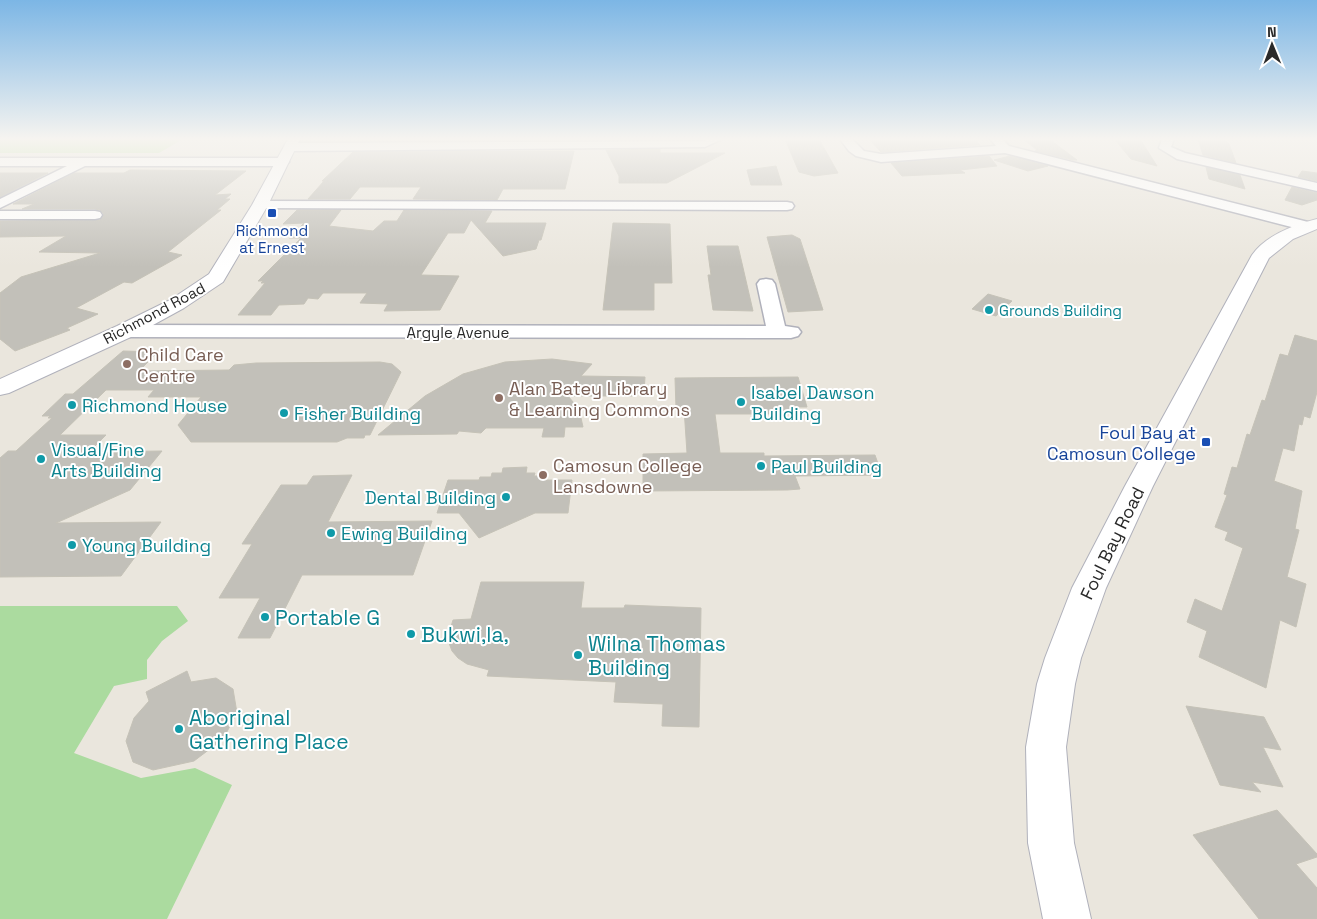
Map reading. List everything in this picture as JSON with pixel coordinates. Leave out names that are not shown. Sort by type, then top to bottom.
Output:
[{"type":"main road","name":"Richmond Road","points":[[0,388],[125,331],[178,304],[216,278],[224,268],[272,182]]},
{"type":"main road","name":"Foul Bay Road","points":[[1067,919],[1051,843],[1046,747],[1056,684],[1063,658],[1089,588],[1139,486],[1261,254],[1279,239],[1312,225]]},
{"type":"street","points":[[0,204],[44,182]]},
{"type":"street","points":[[1146,182],[1312,225]]},
{"type":"street","points":[[1291,182],[1317,188]]},
{"type":"street","points":[[260,205],[787,206]]},
{"type":"street","points":[[0,215],[94,215]]},
{"type":"street","name":"Argyle Avenue","points":[[125,331],[784,332],[766,284]]},
{"type":"green space","points":[[0,606],[177,606],[188,621],[162,641],[147,660],[147,679],[114,686],[74,753],[141,778],[195,768],[232,785],[167,919],[0,919]]},
{"type":"building","points":[[0,182],[30,182],[0,197]]},
{"type":"building","points":[[57,182],[232,182],[215,195],[231,194],[225,199],[230,199],[217,210],[221,210],[168,252],[182,255],[132,283],[124,282],[76,308],[98,314],[67,328],[70,330],[15,351],[0,339],[0,293],[21,277],[100,253],[39,252],[66,236],[0,237],[0,221],[100,220],[104,214],[100,210],[95,209],[22,209],[34,204],[13,204]]},
{"type":"building","points":[[323,182],[567,182],[565,189],[503,189],[497,200],[413,199],[421,187],[360,187],[350,199],[308,199]]},
{"type":"building","points":[[619,182],[669,182],[667,183]]},
{"type":"building","points":[[750,182],[781,182],[782,185],[751,185]]},
{"type":"building","points":[[1219,182],[1242,182],[1245,189]]},
{"type":"building","points":[[1292,187],[1317,193],[1317,200],[1302,205],[1285,200]]},
{"type":"building","points":[[297,210],[341,210],[329,226],[373,231],[384,221],[397,221],[404,210],[492,211],[485,223],[546,223],[536,249],[503,256],[471,220],[464,233],[448,233],[421,275],[459,276],[440,310],[384,311],[388,304],[360,303],[367,293],[323,293],[318,299],[308,298],[304,304],[279,305],[271,315],[238,315],[265,283],[258,281],[301,238],[289,238],[304,223],[283,224]]},
{"type":"building","points":[[613,223],[670,224],[672,283],[654,283],[654,310],[603,310]]},
{"type":"building","points":[[792,235],[800,239],[823,310],[788,312],[767,237]]},
{"type":"building","points":[[707,246],[738,246],[753,311],[713,310],[708,275],[711,275]]},
{"type":"building","name":"Grounds Building","points":[[988,294],[1012,301],[996,316],[972,309]]},
{"type":"building","points":[[1295,335],[1317,341],[1317,392],[1310,418],[1304,416],[1302,425],[1299,424],[1294,451],[1283,448],[1274,481],[1302,491],[1295,529],[1299,530],[1287,577],[1306,584],[1296,627],[1280,620],[1266,688],[1199,657],[1207,631],[1187,622],[1195,599],[1222,611],[1243,548],[1225,540],[1228,532],[1215,527],[1227,495],[1224,494],[1232,467],[1237,468],[1247,434],[1250,435],[1262,400],[1265,401],[1280,354],[1288,356]]},
{"type":"building","points":[[123,351],[158,352],[139,371],[229,370],[234,365],[256,363],[380,362],[392,364],[401,372],[370,435],[365,435],[364,438],[347,438],[337,442],[191,442],[178,425],[201,397],[148,397],[154,390],[106,390],[60,435],[106,435],[89,452],[162,451],[130,490],[56,523],[161,522],[121,576],[0,577],[0,458],[8,451],[16,451],[52,418],[48,418],[50,416],[42,416],[65,394],[73,394]]},
{"type":"building","name":"Alan Batey Library & Learning Commons","points":[[552,359],[592,364],[581,376],[645,377],[644,393],[633,393],[633,396],[568,396],[579,409],[583,427],[565,427],[564,437],[542,437],[544,428],[486,428],[481,433],[459,431],[457,434],[378,435],[425,396],[463,374],[505,362]]},
{"type":"building","points":[[798,377],[807,407],[797,407],[799,414],[715,414],[720,453],[764,453],[764,456],[875,455],[882,475],[795,476],[800,489],[787,490],[643,491],[643,454],[687,453],[684,408],[676,408],[675,378]]},
{"type":"building","name":"Dental Building","points":[[527,467],[526,473],[535,473],[534,476],[543,476],[542,480],[572,480],[568,513],[535,513],[479,538],[459,513],[437,513],[448,480],[479,480],[480,477],[491,477],[492,473],[502,473],[503,468]]},
{"type":"building","name":"Ewing Building","points":[[352,475],[328,522],[432,521],[413,575],[302,575],[270,638],[238,638],[260,598],[219,598],[252,544],[242,544],[281,485],[307,485],[313,476]]},
{"type":"building","name":"Wilna Thomas Building","points":[[481,582],[584,582],[581,608],[624,608],[625,605],[701,608],[699,727],[662,726],[663,704],[614,702],[616,682],[487,676],[489,670],[467,664],[452,651],[449,643],[449,633],[453,620],[471,619]]},
{"type":"building","name":"Aboriginal Gathering Place","points":[[187,671],[191,682],[216,678],[233,689],[237,713],[223,739],[194,761],[153,770],[133,762],[126,741],[134,718],[149,701],[146,692]]},
{"type":"building","points":[[1186,706],[1264,717],[1281,750],[1263,747],[1283,787],[1252,782],[1261,792],[1220,785]]},
{"type":"building","points":[[1277,810],[1317,854],[1317,857],[1296,864],[1317,888],[1317,919],[1259,919],[1193,835]]},
{"type":"place","name":"Richmond at Ernest","points":[[272,213]]},
{"type":"place","name":"Grounds Building","points":[[989,310]]},
{"type":"place","name":"Child Care Centre","points":[[127,364]]},
{"type":"place","name":"Alan Batey Library & Learning Commons","points":[[499,398]]},
{"type":"place","name":"Isabel Dawson Building","points":[[741,402]]},
{"type":"place","name":"Richmond House","points":[[72,405]]},
{"type":"place","name":"Fisher Building","points":[[284,413]]},
{"type":"place","name":"Foul Bay at Camosun College","points":[[1206,442]]},
{"type":"place","name":"Visual/Fine Arts Building","points":[[41,459]]},
{"type":"place","name":"Paul Building","points":[[761,466]]},
{"type":"place","name":"Camosun College Lansdowne","points":[[543,475]]},
{"type":"place","name":"Dental Building","points":[[506,497]]},
{"type":"place","name":"Ewing Building","points":[[331,533]]},
{"type":"place","name":"Young Building","points":[[72,545]]},
{"type":"place","name":"Portable G","points":[[265,617]]},
{"type":"place","name":"Bukwi,la,","points":[[411,634]]},
{"type":"place","name":"Wilna Thomas Building","points":[[578,655]]},
{"type":"place","name":"Aboriginal Gathering Place","points":[[179,729]]}]
